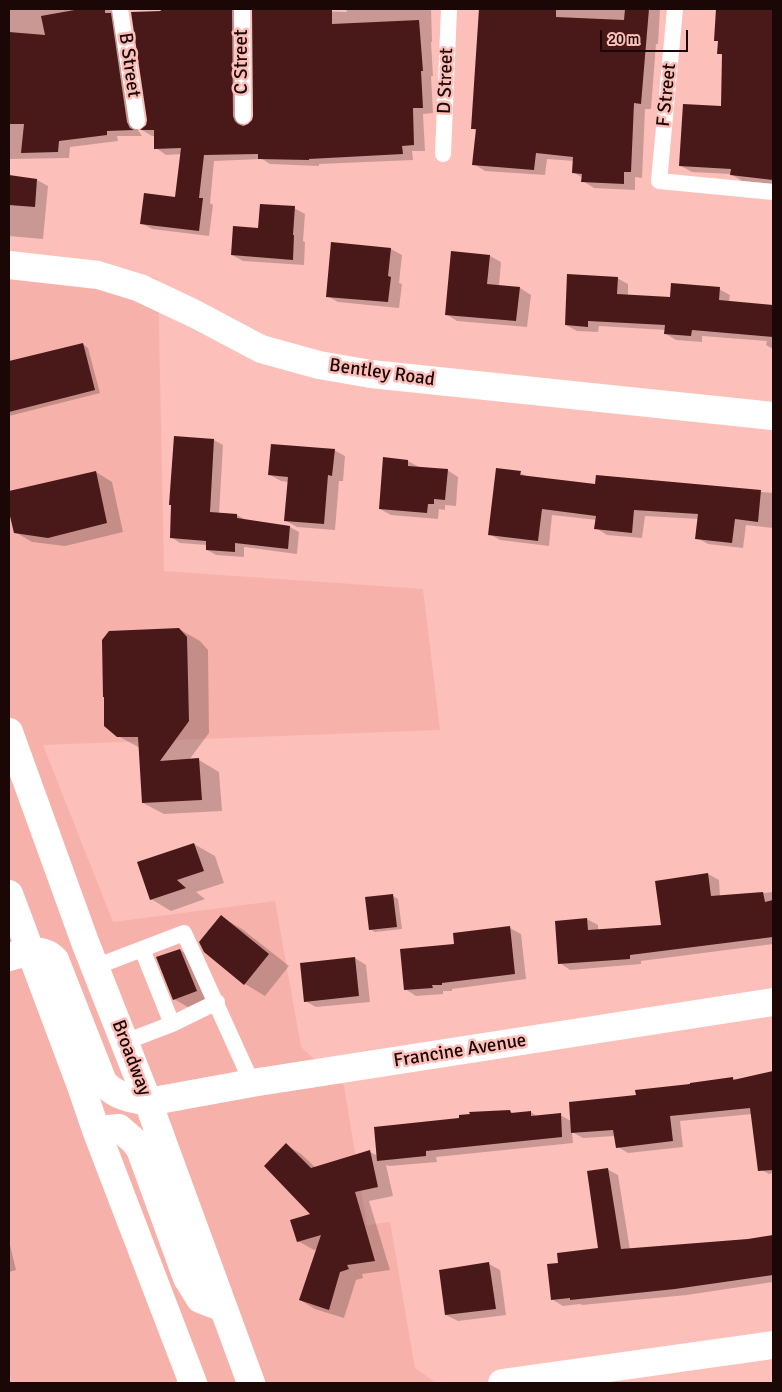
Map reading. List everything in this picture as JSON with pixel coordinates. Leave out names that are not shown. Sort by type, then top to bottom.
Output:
[{"type":"main road","name":"Bentley Road","points":[[9,265],[98,275],[140,288],[195,314],[261,349],[319,365],[370,374],[773,416]]},
{"type":"main road","name":"Broadway","points":[[9,732],[251,1383]]},
{"type":"main road","points":[[9,894],[20,954],[96,1130],[193,1383]]},
{"type":"main road","points":[[20,954],[45,952],[51,955],[55,960],[102,1082],[118,1095],[148,1102]]},
{"type":"main road","name":"Francine Avenue","points":[[148,1102],[252,1083],[773,1002]]},
{"type":"main road","points":[[96,1130],[119,1128],[140,1149],[187,1278],[200,1299],[223,1308]]},
{"type":"main road","points":[[502,1383],[773,1345]]},
{"type":"lane","name":"B Street","points":[[120,9],[137,121]]},
{"type":"lane","name":"C Street","points":[[242,9],[242,116]]},
{"type":"lane","name":"D Street","points":[[443,154],[449,9]]},
{"type":"lane","name":"F Street","points":[[675,9],[658,181],[773,192]]},
{"type":"lane","points":[[95,967],[184,933],[195,971],[217,1002],[252,1083]]},
{"type":"lane","points":[[142,949],[161,985],[172,1024]]},
{"type":"lane","points":[[125,1042],[172,1024],[217,1002]]},
{"type":"shaded area","points":[[9,255],[82,262],[158,279],[164,571],[423,589],[440,730],[43,745],[113,922],[275,901],[301,1047],[344,1086],[367,1225],[390,1222],[415,1368],[436,1383],[9,1383]]},
{"type":"building","points":[[80,9],[105,9],[105,13],[111,13],[127,122],[130,128],[134,130],[107,131],[107,135],[59,141],[58,152],[21,153],[24,124],[9,124],[9,32],[45,35],[41,16]]},
{"type":"building","points":[[160,9],[232,9],[233,116],[238,124],[243,126],[252,120],[253,116],[252,9],[332,10],[332,24],[419,20],[423,71],[421,71],[423,108],[413,108],[414,145],[402,146],[403,154],[309,160],[258,159],[258,154],[204,155],[199,198],[203,198],[199,231],[140,224],[144,193],[175,197],[181,148],[154,149],[154,130],[140,130],[146,125],[147,120],[131,12],[161,11]]},
{"type":"building","points":[[479,9],[556,9],[556,17],[624,20],[625,9],[649,9],[641,104],[634,103],[631,172],[624,172],[624,184],[581,182],[582,174],[572,173],[573,157],[536,153],[534,170],[472,165],[476,129],[471,129]]},
{"type":"building","points":[[716,9],[773,9],[773,180],[730,175],[731,169],[679,166],[683,104],[721,106],[722,54],[717,54],[718,41],[714,41]]},
{"type":"building","points":[[9,175],[37,179],[35,207],[9,205]]},
{"type":"building","points":[[260,204],[295,206],[293,260],[231,255],[233,226],[258,228]]},
{"type":"building","points":[[331,242],[391,248],[388,276],[391,277],[388,302],[326,297]]},
{"type":"building","points":[[451,251],[490,255],[487,284],[520,287],[516,321],[445,315]]},
{"type":"building","points":[[567,274],[618,277],[617,294],[670,297],[671,283],[720,287],[719,300],[773,305],[773,337],[692,330],[691,336],[664,334],[665,325],[588,321],[588,327],[565,325]]},
{"type":"building","points":[[83,343],[95,390],[9,412],[9,361]]},
{"type":"building","points":[[174,436],[214,439],[210,512],[237,514],[237,518],[290,526],[288,549],[235,543],[235,552],[206,550],[206,541],[170,538],[171,505],[169,505]]},
{"type":"building","points":[[271,444],[335,449],[332,476],[328,475],[324,524],[284,521],[288,477],[268,475]]},
{"type":"building","points":[[383,457],[408,460],[408,466],[448,469],[445,500],[434,499],[434,504],[428,504],[427,513],[379,509]]},
{"type":"building","points":[[496,468],[521,471],[520,475],[595,484],[596,475],[761,490],[758,522],[735,519],[732,543],[695,539],[698,514],[634,510],[632,533],[594,529],[596,516],[542,509],[538,541],[488,535]]},
{"type":"building","points":[[96,471],[107,523],[48,538],[14,533],[9,512],[9,491]]},
{"type":"building","points":[[179,628],[187,637],[189,721],[160,761],[199,758],[202,800],[142,803],[138,737],[117,737],[104,726],[102,640],[109,631]]},
{"type":"building","points":[[194,843],[204,871],[177,880],[186,888],[150,900],[137,862]]},
{"type":"building","points":[[708,873],[711,896],[763,892],[765,902],[773,900],[773,937],[630,955],[630,959],[558,964],[555,921],[587,918],[588,930],[661,925],[655,881]]},
{"type":"building","points":[[393,894],[397,927],[369,930],[365,897]]},
{"type":"building","points":[[221,915],[269,954],[244,985],[204,952],[199,942]]},
{"type":"building","points":[[510,926],[515,974],[442,983],[442,985],[432,985],[433,988],[404,990],[400,949],[454,944],[453,933]]},
{"type":"building","points":[[180,949],[197,991],[173,1000],[156,957]]},
{"type":"building","points":[[355,957],[359,996],[304,1002],[300,963]]},
{"type":"building","points":[[773,1071],[773,1170],[758,1171],[750,1108],[670,1116],[673,1141],[616,1148],[613,1130],[571,1133],[569,1102],[636,1095],[635,1090],[733,1077],[733,1080]]},
{"type":"building","points":[[510,1110],[511,1113],[531,1111],[531,1116],[561,1113],[562,1137],[426,1151],[426,1156],[377,1161],[374,1127],[459,1118],[459,1115],[470,1114],[469,1112]]},
{"type":"building","points":[[286,1143],[311,1168],[370,1150],[378,1187],[355,1192],[375,1261],[347,1265],[349,1269],[340,1272],[329,1310],[299,1300],[321,1235],[297,1242],[290,1220],[310,1214],[264,1166]]},
{"type":"building","points":[[608,1168],[621,1249],[748,1239],[773,1235],[773,1275],[675,1289],[570,1300],[570,1298],[551,1300],[547,1264],[558,1263],[557,1253],[598,1248],[587,1171]]},
{"type":"building","points":[[489,1262],[496,1309],[445,1315],[439,1270]]}]
